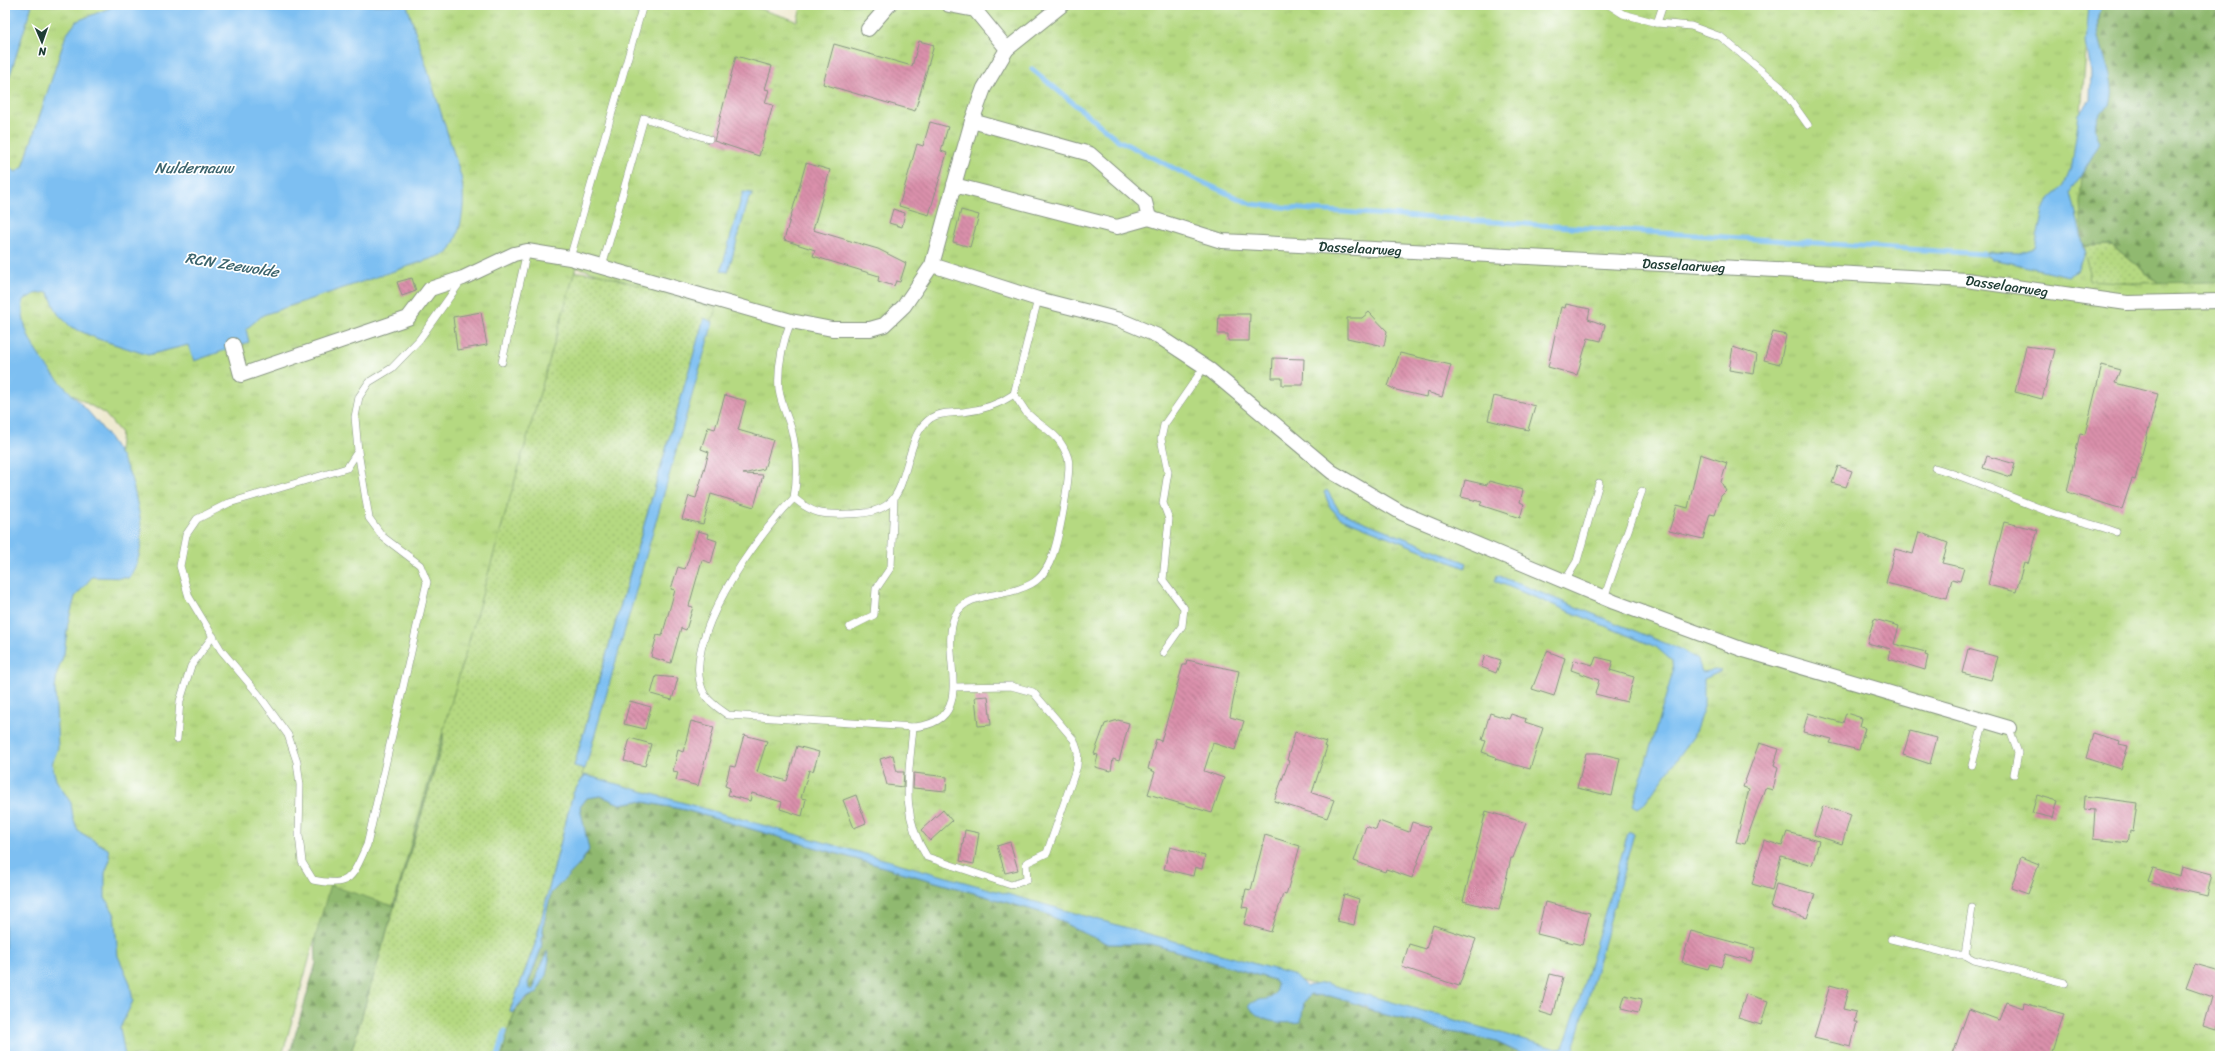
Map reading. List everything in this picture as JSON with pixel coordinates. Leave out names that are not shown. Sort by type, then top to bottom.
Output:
[{"type":"street","points":[[868,29],[889,5]]},
{"type":"street","points":[[949,5],[975,10],[1007,49]]},
{"type":"street","points":[[233,345],[241,375],[408,318],[430,289],[463,278],[514,254],[527,251],[570,258],[791,321],[832,329],[870,329],[884,325],[904,306],[932,265],[972,121],[984,88],[1007,49],[1062,5]]},
{"type":"street","points":[[954,185],[1117,227],[1149,218],[1145,202],[1090,154],[972,121]]},
{"type":"street","name":"Dasselaarweg","points":[[1149,218],[1222,240],[1967,280],[2127,303],[2220,301]]},
{"type":"street","points":[[932,265],[1038,299],[1120,320],[1158,336],[1205,366],[1332,472],[1402,513],[1604,598],[1744,650],[2009,728]]},
{"type":"lane","points":[[570,258],[643,5]]},
{"type":"lane","points":[[1609,5],[1623,14],[1657,23],[1691,26],[1722,37],[1781,87],[1808,125]]},
{"type":"lane","points":[[1657,23],[1663,5]]},
{"type":"lane","points":[[602,267],[644,118],[709,139]]},
{"type":"lane","points":[[502,362],[527,251]]},
{"type":"lane","points":[[358,451],[347,468],[229,503],[197,519],[186,535],[180,566],[189,597],[212,636],[221,650],[259,695],[288,735],[298,762],[300,785],[299,835],[302,862],[313,880],[332,884],[346,881],[355,870],[367,845],[427,582],[420,565],[383,537],[369,518],[358,451],[355,417],[359,397],[370,382],[392,368],[419,340],[463,278]]},
{"type":"lane","points":[[850,627],[874,615],[876,589],[891,567],[894,499],[916,437],[924,425],[932,417],[963,412],[1002,402],[1014,394],[1038,299]]},
{"type":"lane","points":[[791,321],[782,345],[779,367],[779,390],[783,409],[796,449],[797,470],[794,498],[762,535],[733,576],[717,607],[700,656],[700,680],[705,696],[728,715],[913,727],[925,726],[941,716],[952,703],[954,687],[949,636],[955,615],[963,604],[1019,589],[1038,579],[1052,558],[1067,489],[1069,459],[1058,438],[1027,412],[1014,394]]},
{"type":"lane","points":[[1163,653],[1182,626],[1184,608],[1164,580],[1169,519],[1164,503],[1168,472],[1160,439],[1164,425],[1205,366]]},
{"type":"lane","points":[[1935,468],[1967,478],[2058,515],[2086,521],[2116,532]]},
{"type":"lane","points":[[1565,581],[1577,561],[1599,483]]},
{"type":"lane","points":[[1604,598],[1642,492]]},
{"type":"lane","points":[[794,498],[810,511],[818,513],[841,514],[861,514],[881,510],[894,499]]},
{"type":"lane","points":[[177,739],[180,701],[190,666],[212,636]]},
{"type":"lane","points":[[913,727],[907,800],[913,831],[927,857],[1011,885],[1027,880],[1026,863],[1047,853],[1070,787],[1077,766],[1078,752],[1074,740],[1033,692],[1011,686],[954,687]]},
{"type":"lane","points":[[1972,765],[1984,721]]},
{"type":"lane","points":[[2009,728],[2018,753],[2014,774]]},
{"type":"lane","points":[[1965,955],[1972,908]]},
{"type":"lane","points":[[1891,939],[1955,956],[1965,955],[1974,960],[2065,983]]},
{"type":"green space","name":"RCN Zeewolde","points":[[19,5],[748,5],[797,21],[802,5],[2090,5],[2076,171],[2082,173],[2080,203],[2083,250],[2089,269],[2088,280],[2137,283],[2220,282],[2220,1056],[1564,1056],[582,775],[716,308],[576,267],[393,906],[330,885],[282,1056],[5,1056],[5,546],[109,541],[121,433],[105,414],[66,391],[30,358],[5,283],[5,41]]},
{"type":"green space","points":[[2102,5],[2220,5],[2220,293],[2171,293],[2112,245],[2085,246],[2081,240],[2076,182],[2098,116],[2112,89],[2103,58],[2099,34],[2099,13]]},
{"type":"green space","points":[[2112,245],[2171,293],[2095,293],[2014,264],[2085,252],[2085,246]]},
{"type":"green space","points":[[550,270],[604,274],[719,308],[690,409],[704,319],[574,765],[585,769],[584,776],[573,793],[535,944],[510,1011],[512,1012],[516,1009],[502,1056],[350,1056],[443,741],[443,728]]},
{"type":"green space","points":[[443,728],[443,741],[350,1056],[289,1056],[316,963],[314,910],[305,861]]},
{"type":"green space","points":[[601,796],[620,804],[638,801],[685,810],[1047,914],[1081,932],[1109,944],[1152,944],[1274,980],[1277,984],[1276,995],[1270,998],[1304,1002],[1310,995],[1330,996],[1352,1002],[1377,1013],[1426,1024],[1442,1031],[1465,1034],[1496,1042],[1526,1056],[502,1056],[508,1030],[514,1013],[525,1000],[532,996],[549,959],[547,952],[536,977],[533,990],[529,988],[528,983],[541,949],[544,922],[551,893],[579,865],[580,807],[587,798]]},
{"type":"water","points":[[5,5],[32,5],[5,91]]},
{"type":"water","name":"Nuldernauw","points":[[117,5],[407,5],[461,176],[463,196],[462,216],[457,235],[448,253],[263,315],[246,329],[249,342],[194,361],[188,345],[148,355],[98,339],[71,327],[58,314],[48,292],[35,294],[23,300],[24,320],[29,338],[51,371],[92,416],[115,447],[131,478],[140,517],[140,553],[134,570],[129,578],[92,577],[75,597],[68,623],[64,654],[57,673],[55,688],[58,748],[52,764],[56,780],[71,803],[73,817],[78,831],[108,849],[110,860],[105,873],[105,898],[114,913],[118,956],[130,983],[133,1001],[120,1028],[125,1056],[5,1056],[5,164],[16,172],[23,167],[66,35],[77,21]]},
{"type":"water","points":[[2089,5],[2102,5],[2098,14],[2099,35],[2111,79],[2112,93],[2110,105],[2096,121],[2095,126],[2100,143],[2071,192],[2085,252],[2077,271],[2068,276],[1993,259],[1984,254],[1991,252],[2019,253],[2035,248],[2043,210],[2050,199],[2064,186],[2072,165],[2079,114],[2090,100],[2091,73],[2086,42]]},
{"type":"water","points":[[743,192],[752,193],[752,197],[749,198],[728,272],[721,271]]},
{"type":"water","points":[[704,318],[713,322],[585,769],[574,766]]},
{"type":"water","points":[[1327,490],[1340,512],[1467,563],[1465,568],[1339,517],[1330,507],[1324,492]]},
{"type":"water","points":[[1497,575],[1682,650],[1698,660],[1702,672],[1715,670],[1722,671],[1704,679],[1704,707],[1693,737],[1645,803],[1638,808],[1633,805],[1673,672],[1672,661],[1656,647],[1495,581]]},
{"type":"water","points":[[585,775],[1291,974],[1306,986],[1325,983],[1557,1049],[1563,1048],[1579,1001],[1628,833],[1631,832],[1634,834],[1574,1049],[1575,1056],[1526,1056],[1496,1042],[1465,1034],[1442,1031],[1426,1024],[1377,1013],[1367,1007],[1330,996],[1310,995],[1304,1002],[1301,1022],[1287,1023],[1272,1021],[1258,1016],[1249,1005],[1258,1000],[1267,999],[1273,996],[1277,984],[1274,980],[1152,944],[1109,944],[1081,932],[1047,914],[685,810],[638,801],[620,804],[601,796],[587,798],[580,807],[589,850],[579,865],[551,893],[544,922],[541,949],[528,983],[529,988],[533,990],[534,988],[537,975],[547,951],[549,959],[546,975],[537,993],[524,999],[512,1013],[510,1011],[535,944],[573,793]]},
{"type":"building","points":[[919,41],[934,45],[915,111],[823,84],[834,44],[912,66]]},
{"type":"building","points":[[736,56],[772,66],[765,89],[769,90],[765,103],[773,105],[759,156],[714,141]]},
{"type":"building","points":[[930,122],[948,127],[941,151],[947,153],[929,215],[899,206],[917,144],[923,146]]},
{"type":"building","points":[[806,163],[830,170],[813,230],[878,249],[906,263],[900,282],[896,281],[894,286],[878,281],[879,276],[813,256],[815,250],[784,240]]},
{"type":"building","points":[[893,209],[905,213],[902,227],[889,223]]},
{"type":"building","points":[[961,210],[979,215],[970,247],[953,242]]},
{"type":"building","points":[[412,278],[416,291],[402,296],[397,282]]},
{"type":"building","points":[[1566,304],[1590,309],[1588,319],[1605,325],[1601,341],[1588,338],[1577,375],[1548,367],[1561,307],[1565,308]]},
{"type":"building","points":[[481,312],[487,345],[457,350],[453,317]]},
{"type":"building","points":[[1369,312],[1387,331],[1384,346],[1347,338],[1347,318],[1362,318]]},
{"type":"building","points":[[1219,314],[1250,314],[1249,341],[1228,341],[1228,334],[1218,334]]},
{"type":"building","points":[[1773,332],[1786,335],[1780,364],[1764,360]]},
{"type":"building","points":[[2026,346],[2055,350],[2042,399],[2015,392]]},
{"type":"building","points":[[1733,347],[1757,355],[1754,374],[1729,370]]},
{"type":"building","points":[[1400,353],[1451,365],[1442,397],[1427,392],[1426,397],[1396,390],[1388,386]]},
{"type":"building","points":[[1273,358],[1304,359],[1303,385],[1282,385],[1282,378],[1272,378]]},
{"type":"building","points":[[2102,365],[2120,370],[2115,383],[2158,394],[2135,480],[2132,479],[2122,509],[2067,492],[2080,433],[2085,434]]},
{"type":"building","points":[[725,395],[746,401],[738,430],[773,440],[764,469],[743,474],[763,475],[754,507],[711,494],[703,524],[682,519],[689,496],[696,498],[709,452],[701,449],[708,427],[715,429]]},
{"type":"building","points":[[1494,396],[1535,406],[1528,430],[1488,420]]},
{"type":"building","points":[[1700,454],[1727,463],[1721,482],[1726,491],[1721,496],[1715,515],[1710,514],[1703,539],[1669,531],[1677,505],[1688,508]]},
{"type":"building","points":[[1987,456],[2015,464],[2011,477],[1983,468]]},
{"type":"building","points":[[1838,466],[1852,471],[1846,487],[1832,483]]},
{"type":"building","points":[[1465,480],[1487,485],[1489,481],[1523,490],[1520,502],[1524,504],[1520,518],[1480,505],[1482,502],[1461,497]]},
{"type":"building","points":[[2004,522],[2038,530],[2028,564],[2024,563],[2016,592],[1988,585]]},
{"type":"building","points":[[698,531],[709,534],[708,538],[717,541],[711,563],[702,560],[689,606],[693,607],[686,630],[681,628],[671,663],[651,657],[657,635],[662,636],[675,590],[671,589],[678,567],[685,569]]},
{"type":"building","points":[[1919,532],[1948,543],[1942,563],[1964,568],[1960,581],[1952,579],[1947,598],[1886,583],[1895,549],[1913,554]]},
{"type":"building","points":[[1874,619],[1899,626],[1894,644],[1926,652],[1925,655],[1928,656],[1925,670],[1889,659],[1891,649],[1867,643]]},
{"type":"building","points":[[1968,649],[1998,657],[1991,680],[1962,673]]},
{"type":"building","points":[[1547,651],[1565,658],[1554,696],[1532,689]]},
{"type":"building","points":[[1485,655],[1501,660],[1496,673],[1481,667]]},
{"type":"building","points":[[1596,657],[1613,661],[1610,670],[1634,677],[1627,702],[1595,694],[1599,680],[1571,670],[1574,660],[1593,665]]},
{"type":"building","points":[[1187,660],[1239,671],[1230,717],[1244,721],[1235,750],[1213,743],[1204,771],[1224,778],[1212,813],[1148,794],[1155,772],[1148,769],[1156,739],[1161,741],[1183,665],[1186,665]]},
{"type":"building","points":[[656,676],[678,678],[672,700],[651,694]]},
{"type":"building","points":[[988,696],[991,725],[978,726],[975,697]]},
{"type":"building","points":[[630,701],[651,707],[645,729],[624,724]]},
{"type":"building","points":[[1490,713],[1509,719],[1511,714],[1526,719],[1525,722],[1543,728],[1530,769],[1495,759],[1496,757],[1482,752],[1486,741],[1482,740]]},
{"type":"building","points":[[1808,713],[1843,723],[1846,713],[1862,718],[1860,727],[1865,728],[1859,750],[1830,743],[1832,739],[1803,732]]},
{"type":"building","points":[[1118,720],[1129,723],[1119,761],[1113,759],[1111,771],[1095,767],[1098,755],[1094,754],[1105,724]]},
{"type":"building","points":[[691,721],[714,727],[698,786],[676,780],[678,772],[673,771],[678,750],[683,752]]},
{"type":"building","points":[[1910,731],[1937,738],[1930,764],[1903,755]]},
{"type":"building","points":[[1295,732],[1326,742],[1324,746],[1327,747],[1312,793],[1334,800],[1327,818],[1274,801],[1289,761],[1287,760]]},
{"type":"building","points":[[2093,733],[2120,741],[2119,744],[2128,746],[2121,769],[2086,758]]},
{"type":"building","points":[[744,735],[767,741],[757,772],[787,781],[797,746],[819,752],[813,772],[809,770],[801,798],[806,799],[802,816],[780,809],[782,802],[752,793],[750,801],[728,795],[730,788],[725,786],[730,766],[735,767]]},
{"type":"building","points":[[630,738],[651,744],[645,766],[624,761]]},
{"type":"building","points":[[1759,743],[1779,749],[1774,765],[1778,767],[1773,790],[1765,788],[1745,844],[1736,842],[1749,789],[1743,787]]},
{"type":"building","points":[[1586,753],[1598,753],[1620,758],[1612,796],[1577,788]]},
{"type":"building","points":[[893,755],[897,772],[904,772],[903,787],[887,785],[880,759]]},
{"type":"building","points":[[914,773],[947,777],[946,791],[913,788]]},
{"type":"building","points":[[856,795],[866,823],[854,828],[843,800]]},
{"type":"building","points":[[2037,795],[2058,801],[2053,818],[2032,813]]},
{"type":"building","points":[[2085,796],[2137,803],[2133,832],[2130,831],[2128,843],[2093,839],[2095,810],[2084,809]]},
{"type":"building","points":[[1823,806],[1851,815],[1842,844],[1814,835]]},
{"type":"building","points":[[943,810],[952,821],[930,841],[921,830]]},
{"type":"building","points":[[1486,811],[1526,823],[1513,858],[1511,858],[1499,910],[1463,901]]},
{"type":"building","points":[[1379,821],[1409,832],[1412,822],[1430,827],[1412,878],[1386,869],[1385,872],[1354,861],[1366,826],[1376,830]]},
{"type":"building","points":[[965,830],[979,833],[974,864],[960,861]]},
{"type":"building","points":[[1787,832],[1819,841],[1812,865],[1781,856],[1772,890],[1752,884],[1764,840],[1782,846]]},
{"type":"building","points":[[1265,835],[1300,846],[1286,895],[1283,894],[1271,932],[1244,924],[1248,908],[1242,907],[1246,889],[1251,890]]},
{"type":"building","points":[[1010,842],[1018,870],[1005,873],[997,846]]},
{"type":"building","points":[[1170,847],[1205,856],[1202,869],[1195,867],[1193,876],[1164,869]]},
{"type":"building","points":[[2021,857],[2039,864],[2028,894],[2011,888]]},
{"type":"building","points":[[2182,866],[2212,874],[2207,896],[2148,882],[2153,868],[2180,876]]},
{"type":"building","points":[[1776,884],[1815,894],[1807,918],[1770,907]]},
{"type":"building","points":[[1344,894],[1359,899],[1354,925],[1337,921]]},
{"type":"building","points":[[1545,902],[1590,913],[1582,945],[1537,934]]},
{"type":"building","points":[[1433,925],[1476,939],[1459,986],[1402,967],[1409,944],[1426,949]]},
{"type":"building","points":[[1691,931],[1755,948],[1751,961],[1726,954],[1721,967],[1710,964],[1708,969],[1682,962]]},
{"type":"building","points":[[2195,964],[2220,971],[2220,1020],[2217,1030],[2204,1026],[2212,997],[2186,988]]},
{"type":"building","points":[[1550,974],[1563,977],[1553,1016],[1540,1012]]},
{"type":"building","points":[[1830,985],[1848,990],[1843,1009],[1856,1012],[1854,1022],[1857,1022],[1851,1047],[1814,1038]]},
{"type":"building","points":[[1746,994],[1768,1001],[1761,1025],[1738,1018]]},
{"type":"building","points":[[1625,995],[1642,999],[1638,1013],[1621,1009]]},
{"type":"building","points":[[2006,1002],[2023,1008],[2024,1003],[2064,1014],[2051,1056],[1952,1056],[1969,1009],[1999,1020]]},
{"type":"waterway","points":[[1032,69],[1118,140],[1193,178],[1251,204],[1312,210],[1984,254]]},
{"type":"waterway","points":[[498,1056],[505,1031]]}]
